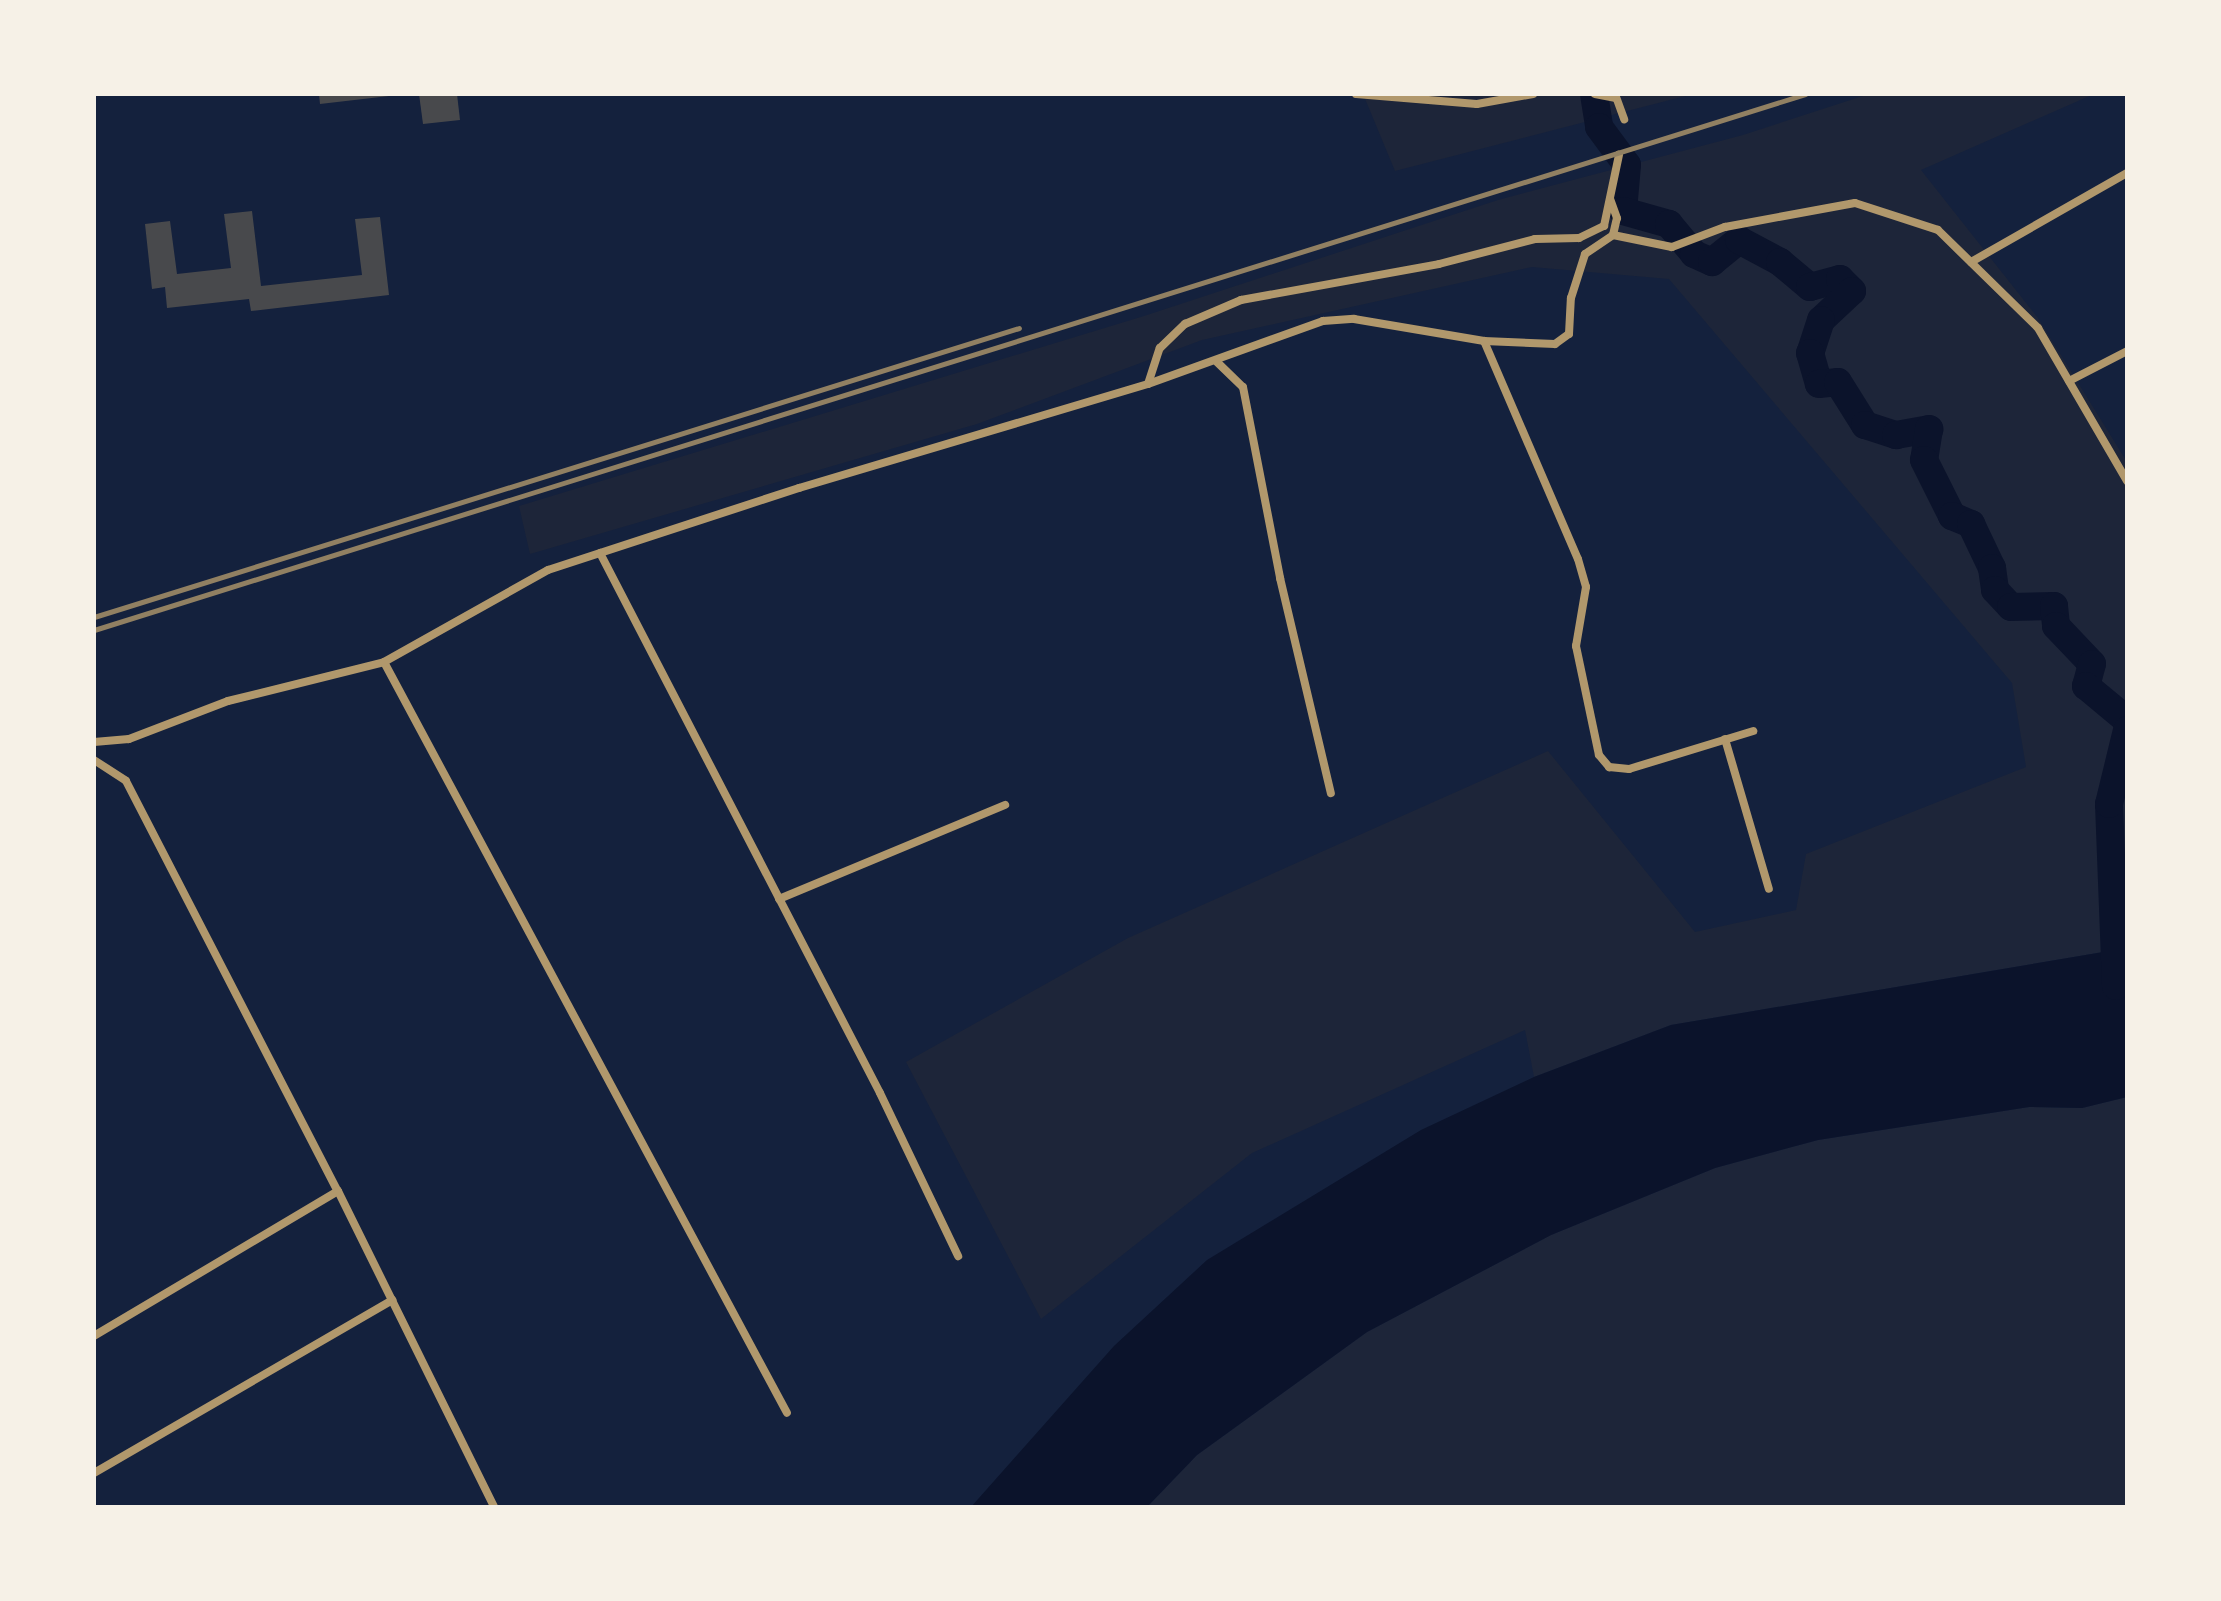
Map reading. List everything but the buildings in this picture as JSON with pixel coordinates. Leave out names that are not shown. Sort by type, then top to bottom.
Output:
[{"type":"street","points":[[1356,94],[1477,104],[1533,94]]},
{"type":"street","points":[[1595,94],[1615,96],[1624,119]]},
{"type":"street","points":[[1148,384],[1160,348],[1185,324],[1241,300],[1439,264],[1535,239],[1579,238],[1604,226],[1619,155]]},
{"type":"street","points":[[1971,262],[2127,173]]},
{"type":"street","points":[[94,742],[129,739],[228,701],[384,662],[548,570],[799,488],[1217,362],[1323,321],[1354,319],[1484,341],[1555,344],[1569,334],[1571,298],[1585,254],[1613,235],[1617,218],[1610,198]]},
{"type":"street","points":[[1613,235],[1672,247],[1725,227],[1855,203],[1938,230],[2038,328],[2127,481]]},
{"type":"street","points":[[1484,341],[1503,377],[1586,587],[1576,646],[1599,755],[1609,767],[1629,769],[1753,731]]},
{"type":"street","points":[[2069,381],[2127,351]]},
{"type":"street","points":[[1217,362],[1243,387],[1280,578],[1331,793]]},
{"type":"street","points":[[600,553],[779,899],[958,1256]]},
{"type":"street","points":[[384,662],[787,1413]]},
{"type":"street","points":[[1725,739],[1769,889]]},
{"type":"street","points":[[94,760],[126,781],[338,1191],[494,1507]]},
{"type":"street","points":[[779,899],[1005,805]]},
{"type":"street","points":[[94,1336],[338,1191]]},
{"type":"street","points":[[94,1473],[392,1300]]},
{"type":"shaded area","points":[[1363,94],[1693,94],[1395,171]]},
{"type":"shaded area","points":[[1869,94],[2094,94],[1921,170],[2038,318],[2127,462],[2127,948],[1671,1025],[1534,1077],[1525,1030],[1252,1153],[1041,1319],[906,1062],[1128,938],[1548,751],[1695,932],[1796,910],[1806,854],[2026,767],[2012,683],[1669,279],[1532,267],[1202,340],[977,424],[530,554],[519,506],[1144,316],[1498,200],[1743,135]]},
{"type":"shaded area","points":[[2127,948],[2127,1097],[2082,1108],[2029,1107],[1818,1140],[1715,1168],[1551,1235],[1367,1332],[1197,1455],[1147,1507],[971,1507],[1114,1346],[1207,1260],[1421,1130],[1534,1077],[1671,1025]]},
{"type":"shaded area","points":[[2127,1097],[2127,1507],[1147,1507],[1197,1455],[1367,1332],[1551,1235],[1715,1168],[1818,1140],[2029,1107],[2082,1108]]},
{"type":"waterway","points":[[1594,94],[1599,127],[1627,165],[1623,211],[1669,224],[1694,254],[1712,262],[1739,240],[1780,262],[1810,287],[1840,279],[1852,291],[1821,320],[1810,353],[1819,384],[1838,382],[1865,425],[1896,435],[1929,429],[1924,460],[1952,516],[1971,524],[1992,568],[1995,590],[2011,607],[2054,606],[2056,626],[2092,664],[2086,686],[2127,720]]},
{"type":"waterway","points":[[2116,986],[2109,804],[2127,730]]},
{"type":"railway","points":[[94,630],[1805,94]]},
{"type":"railway","points":[[94,617],[1019,328]]}]
